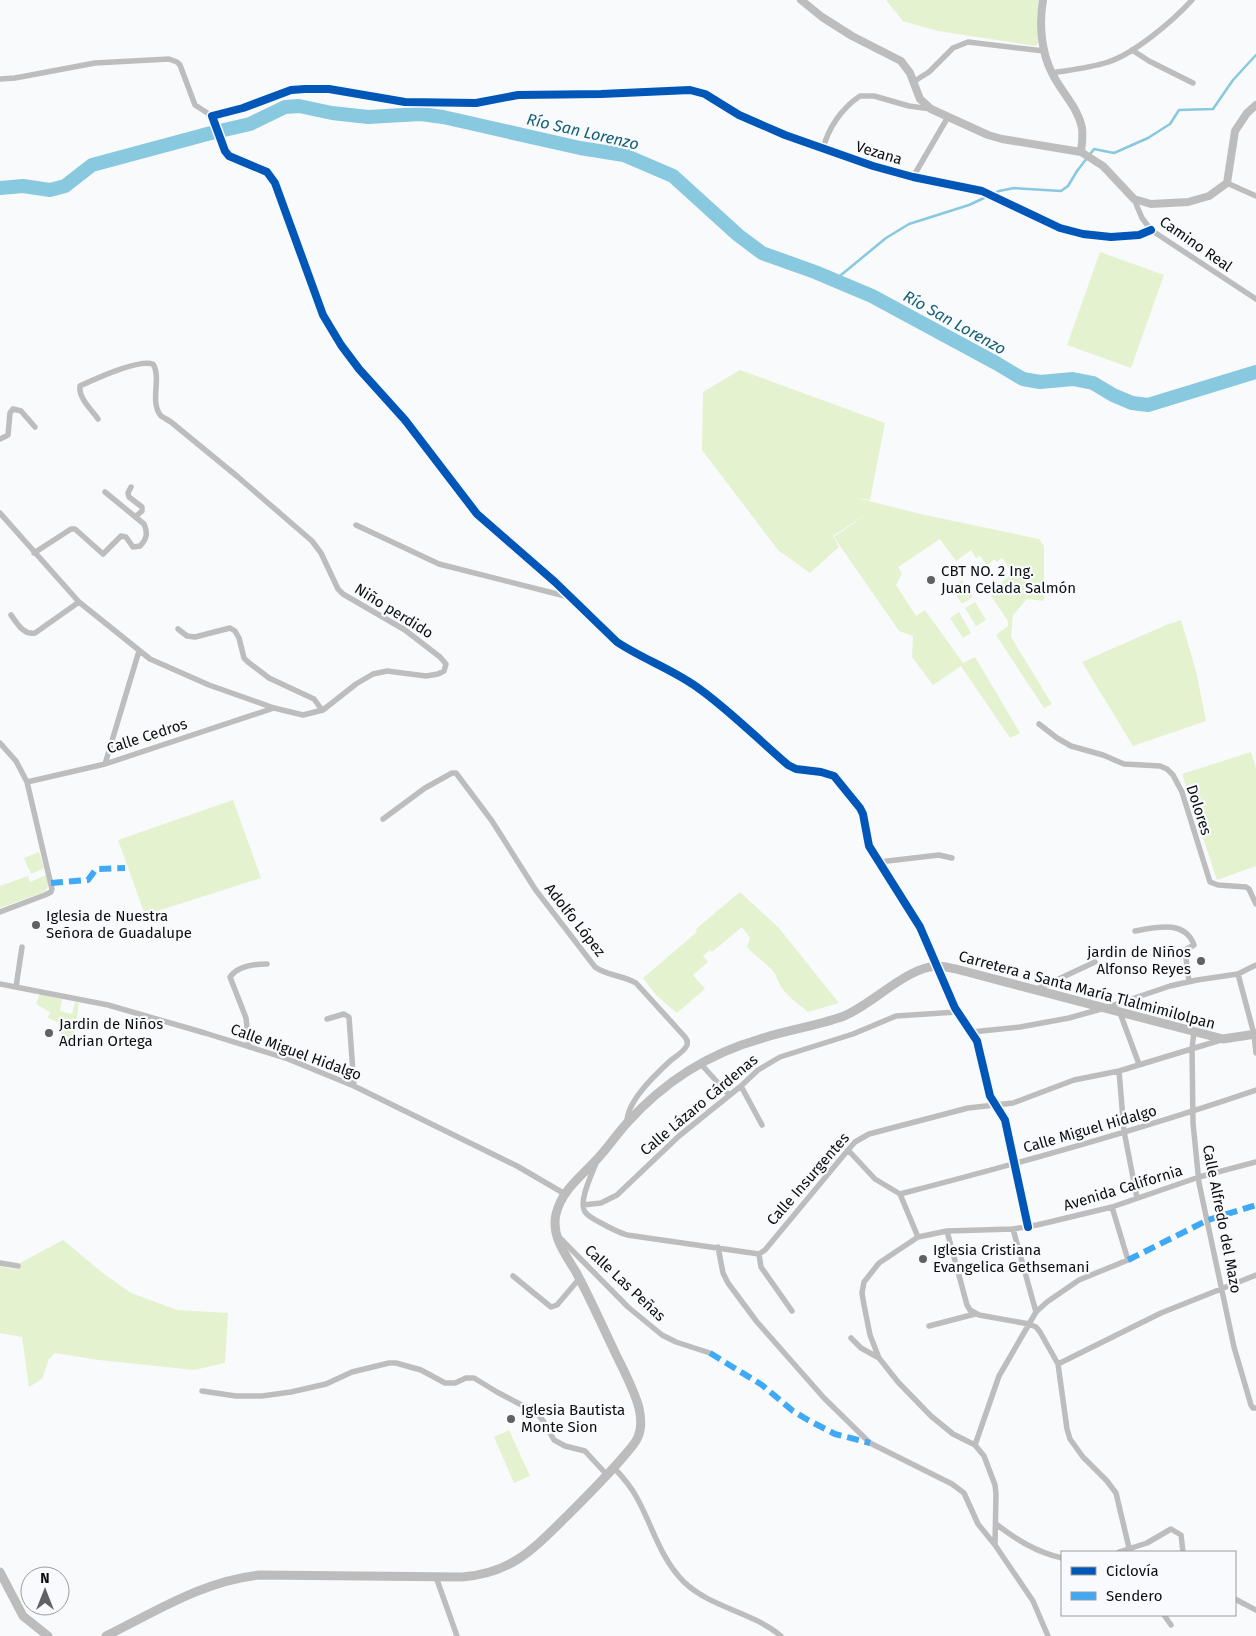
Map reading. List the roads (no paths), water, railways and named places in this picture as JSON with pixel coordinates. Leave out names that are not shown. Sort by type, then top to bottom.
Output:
[{"type":"main road","name":"Carretera a Santa María Tlalmimilolpan","points":[[106,1636],[202,1589],[246,1576],[479,1576],[508,1566],[533,1548],[589,1495],[636,1441],[639,1435],[640,1417],[634,1392],[579,1279],[559,1244],[556,1234],[556,1214],[570,1186],[597,1160],[627,1124],[667,1085],[700,1063],[737,1046],[845,1015],[857,1010],[914,972],[937,966],[956,969],[1223,1039]]},
{"type":"main road","name":"Calle Insurgentes","points":[[1223,1039],[1255,1034]]},
{"type":"main road","points":[[0,1572],[24,1616],[48,1636]]},
{"type":"street","points":[[801,0],[822,17],[852,36],[902,60],[910,72],[920,99],[931,108],[988,135],[1083,153],[1096,161],[1134,199],[1151,204],[1188,202],[1209,196],[1226,183],[1235,131],[1247,113],[1256,105]]},
{"type":"street","points":[[1043,0],[1041,12],[1044,51],[1051,73],[1079,119],[1082,129],[1083,153]]},
{"type":"street","points":[[1051,73],[1100,65],[1116,59],[1132,50],[1168,23],[1192,0]]},
{"type":"street","points":[[913,82],[929,72],[953,48],[968,42],[1044,51]]},
{"type":"street","points":[[1132,50],[1149,61],[1193,83]]},
{"type":"street","points":[[0,79],[15,78],[95,63],[169,59],[177,62],[180,65],[195,105],[212,116],[225,151],[229,156],[267,172],[275,183],[323,315],[341,345],[359,369],[405,420],[477,514],[572,598],[618,642],[701,690],[788,765],[804,771],[821,772],[834,776],[860,808],[863,814],[869,846],[920,927],[957,1012],[972,1032],[980,1049],[990,1096],[1005,1120],[1028,1227]]},
{"type":"street","name":"Vezana","points":[[212,116],[243,108],[292,90],[305,88],[405,102],[476,103],[518,95],[698,91],[739,115],[823,149],[912,177],[982,191],[1054,226],[1083,234],[1118,237],[1139,235],[1151,230]]},
{"type":"street","points":[[823,149],[828,131],[836,120],[860,96],[874,96],[909,106],[931,108]]},
{"type":"street","points":[[912,177],[948,117]]},
{"type":"street","points":[[1226,183],[1256,196]]},
{"type":"street","name":"Camino Real","points":[[1134,199],[1142,218],[1151,230],[1256,299]]},
{"type":"street","name":"Niño perdido","points":[[98,419],[79,392],[80,386],[124,368],[145,362],[153,364],[156,372],[158,411],[162,416],[172,422],[238,477],[312,542],[321,553],[338,588],[343,594],[405,630],[444,661],[446,668],[438,674],[426,676],[387,671],[373,674],[356,684],[333,704],[303,716],[274,708]]},
{"type":"street","points":[[0,439],[8,435],[10,413],[14,409],[21,411],[35,427]]},
{"type":"street","points":[[131,487],[128,493],[129,497],[142,507],[142,510],[136,517]]},
{"type":"street","points":[[34,553],[71,529],[75,529],[103,554],[121,536],[126,537],[134,547],[137,547],[146,537],[147,531],[144,524],[105,492]]},
{"type":"street","points":[[0,513],[79,602],[150,659],[208,685],[274,708]]},
{"type":"street","points":[[356,525],[440,564],[572,598]]},
{"type":"street","points":[[11,615],[30,634],[35,633],[79,602]]},
{"type":"street","points":[[178,629],[187,636],[195,637],[230,628],[235,631],[239,638],[244,658],[248,662],[269,678],[314,699],[322,710]]},
{"type":"street","points":[[105,764],[139,651]]},
{"type":"street","name":"Calle Cedros","points":[[27,782],[105,764],[274,708]]},
{"type":"street","name":"Dolores","points":[[1039,724],[1070,746],[1103,755],[1124,764],[1160,766],[1167,769],[1173,775],[1182,792],[1210,882],[1218,885],[1246,887],[1256,904]]},
{"type":"street","points":[[0,743],[16,761],[27,782],[52,889],[45,895],[0,912]]},
{"type":"street","name":"Adolfo López","points":[[383,818],[426,788],[452,773],[456,773],[492,821],[535,889],[595,967],[636,983],[685,1038],[687,1045],[683,1050],[661,1070],[637,1097],[628,1114],[627,1124]]},
{"type":"street","points":[[879,862],[939,855],[952,858]]},
{"type":"street","points":[[1135,931],[1166,927],[1187,932],[1194,945],[1185,950],[1184,954],[1190,982]]},
{"type":"street","points":[[16,987],[22,947]]},
{"type":"street","points":[[1035,990],[1095,962]]},
{"type":"street","points":[[249,1046],[248,1025],[230,977],[248,966],[267,964]]},
{"type":"street","points":[[972,1032],[1048,1022],[1105,1008],[1190,982],[1238,974],[1256,965]]},
{"type":"street","points":[[1238,974],[1255,1034],[1256,1053]]},
{"type":"street","name":"Calle Miguel Hidalgo","points":[[0,984],[108,1005],[249,1046],[332,1076],[517,1166],[565,1194]]},
{"type":"street","name":"Calle Lázaro Cárdenas","points":[[582,1205],[601,1204],[617,1195],[679,1136],[768,1063],[788,1053],[852,1034],[896,1016],[957,1012]]},
{"type":"street","points":[[1120,1013],[1139,1064]]},
{"type":"street","points":[[328,1019],[344,1014],[349,1017],[354,1086]]},
{"type":"street","name":"Calle Alfredo del Mazo","points":[[1194,1032],[1192,1048],[1194,1111],[1199,1177],[1239,1367],[1254,1408]]},
{"type":"street","name":"Calle Insurgentes","points":[[759,1254],[765,1250],[848,1150],[862,1137],[880,1130],[968,1108],[1013,1102],[1074,1080],[1119,1072],[1139,1064],[1223,1039]]},
{"type":"street","points":[[700,1063],[729,1095]]},
{"type":"street","points":[[1119,1072],[1124,1131],[1137,1198]]},
{"type":"street","points":[[741,1086],[762,1125]]},
{"type":"street","name":"Calle Miguel Hidalgo","points":[[900,1194],[1014,1164],[1194,1111],[1256,1090]]},
{"type":"street","points":[[848,1150],[875,1179],[900,1194],[918,1237]]},
{"type":"street","points":[[597,1160],[582,1205],[586,1214],[592,1219],[627,1235],[759,1254],[761,1267],[792,1311]]},
{"type":"street","name":"Avenida California","points":[[975,1445],[953,1434],[931,1416],[898,1382],[879,1358],[870,1335],[862,1287],[873,1269],[918,1237],[947,1231],[1013,1230],[1028,1227],[1112,1207],[1199,1177],[1256,1162]]},
{"type":"street","points":[[995,1545],[997,1500],[995,1485],[984,1456],[975,1445],[999,1376],[1036,1312],[1079,1280],[1128,1260],[1112,1207]]},
{"type":"street","points":[[1013,1230],[1036,1312]]},
{"type":"street","points":[[947,1231],[967,1305],[975,1314]]},
{"type":"street","name":"Calle Las Peñas","points":[[556,1234],[621,1300],[662,1335],[676,1342],[710,1353]]},
{"type":"street","points":[[718,1247],[725,1278],[757,1322],[824,1398],[870,1443],[958,1488],[964,1493],[978,1524],[995,1545],[1033,1601],[1048,1636]]},
{"type":"street","points":[[0,1263],[18,1266]]},
{"type":"street","points":[[1058,1364],[1161,1314],[1256,1275]]},
{"type":"street","points":[[513,1276],[551,1307],[557,1304],[579,1279]]},
{"type":"street","points":[[929,1326],[975,1314],[1029,1324],[1036,1328],[1058,1364],[1070,1439],[1083,1457],[1116,1493],[1129,1551],[1171,1529],[1181,1535],[1183,1551]]},
{"type":"street","points":[[851,1338],[861,1348],[879,1358]]},
{"type":"street","points":[[202,1391],[236,1396],[262,1396],[291,1392],[326,1384],[352,1372],[389,1363],[421,1370],[445,1383],[455,1383],[466,1378],[474,1378],[538,1413],[554,1440],[565,1446],[585,1451],[607,1475]]},
{"type":"street","points":[[614,1468],[632,1490],[659,1547],[680,1577],[696,1591],[762,1622],[781,1636]]},
{"type":"street","points":[[996,1524],[1018,1541],[1034,1550],[1061,1558]]},
{"type":"street","points":[[436,1577],[457,1636]]},
{"type":"street","points":[[1236,1600],[1256,1610]]},
{"type":"street","points":[[1165,1616],[1171,1625]]},
{"type":"waterway","points":[[835,280],[886,238],[909,224],[969,205],[999,191],[1014,188],[1061,191],[1068,186],[1094,149],[1114,153],[1148,138],[1170,124],[1179,110],[1213,109],[1233,80],[1256,55]]},
{"type":"waterway","name":"Río San Lorenzo","points":[[0,188],[23,186],[50,190],[65,186],[92,165],[250,124],[285,107],[299,106],[332,113],[368,117],[421,114],[443,117],[580,148],[624,155],[673,176],[738,235],[762,253],[815,272],[872,296],[1023,379],[1040,382],[1073,379],[1093,383],[1113,395],[1132,403],[1148,405],[1256,372]]},
{"type":"place","name":"CBT NO. 2 Ing. Juan Celada Salmón","points":[[931,580]]},
{"type":"place","name":"Iglesia de Nuestra Señora de Guadalupe","points":[[36,925]]},
{"type":"place","name":"jardin de Niños Alfonso Reyes","points":[[1201,961]]},
{"type":"place","name":"Jardin de Niños Adrian Ortega","points":[[49,1033]]},
{"type":"place","name":"Iglesia Cristiana Evangelica Gethsemani","points":[[923,1259]]},
{"type":"place","name":"Iglesia Bautista Monte Sion","points":[[511,1419]]}]
